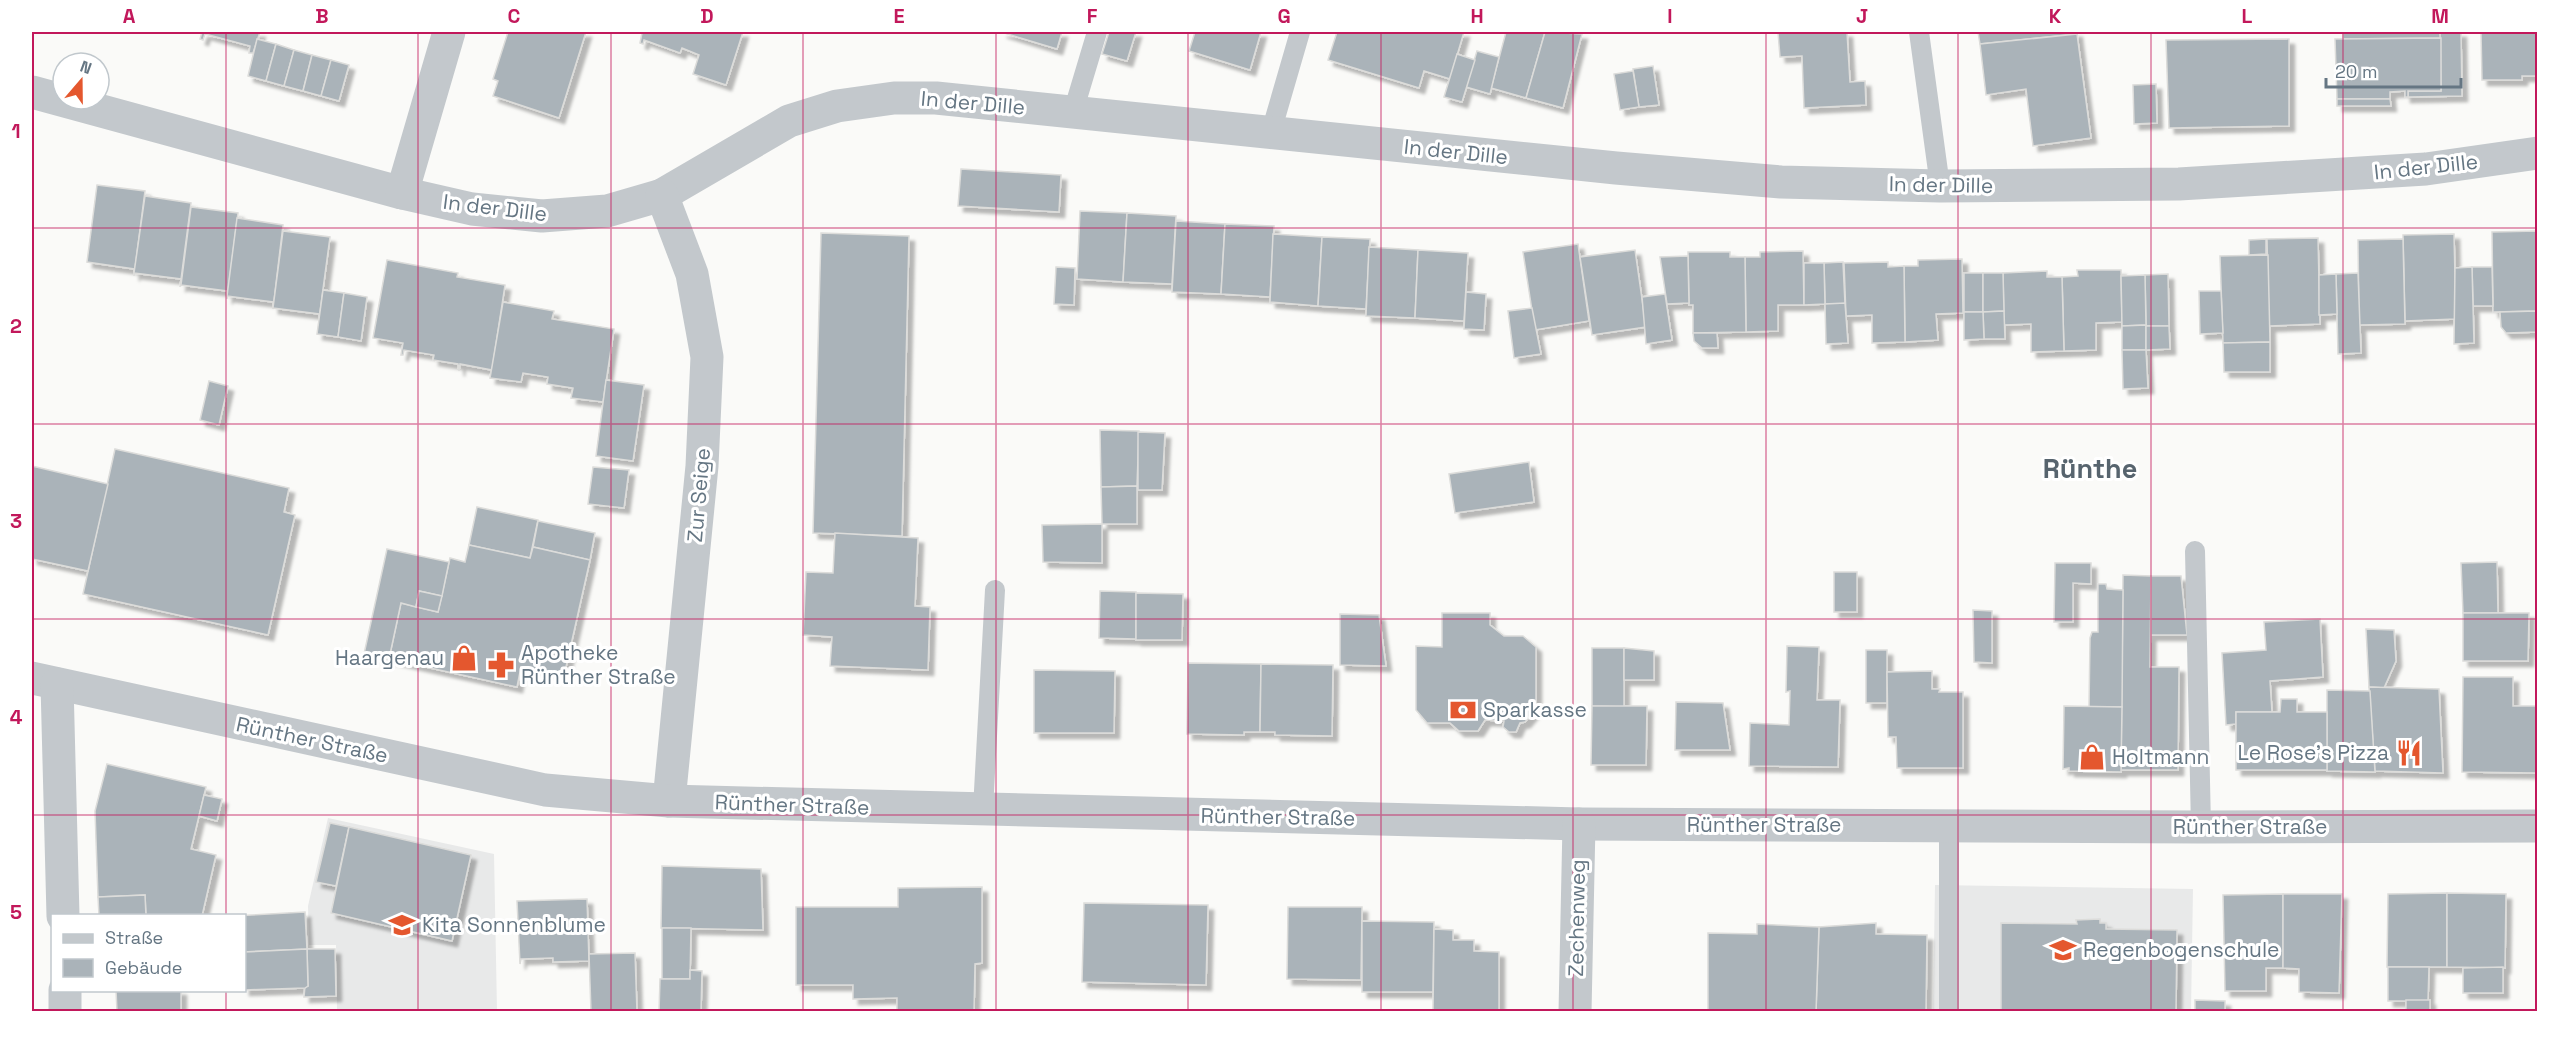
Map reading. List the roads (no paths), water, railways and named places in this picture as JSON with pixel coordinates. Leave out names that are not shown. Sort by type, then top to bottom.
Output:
[{"type":"street","points":[[402,193],[449,32]]},
{"type":"street","name":"In der Dille","points":[[32,92],[402,193],[472,209],[542,216],[607,211],[662,195],[789,121],[837,106],[894,98],[936,98],[1616,168],[1781,182],[1940,186],[2191,183],[2426,169],[2538,153]]},
{"type":"street","name":"Zur Seige","points":[[662,195],[692,274],[707,357],[702,466],[669,801]]},
{"type":"street","points":[[44,681],[63,914]]},
{"type":"street","name":"Rünther Straße","points":[[44,681],[545,790],[669,801],[1579,824],[2538,826]]},
{"type":"street","name":"Zechenweg","points":[[1575,1011],[1579,824]]},
{"type":"street","points":[[65,992],[65,1011]]},
{"type":"lane","points":[[1073,112],[1097,32]]},
{"type":"lane","points":[[1271,132],[1300,32]]},
{"type":"lane","points":[[1919,32],[1940,186]]},
{"type":"lane","points":[[2195,551],[2201,827]]},
{"type":"lane","points":[[983,809],[995,590]]},
{"type":"lane","points":[[1949,825],[1949,1011]]},
{"type":"place","name":"Haargenau","points":[[464,658]]},
{"type":"place","name":"Apotheke Rünther Straße","points":[[501,665]]},
{"type":"place","name":"Sparkasse","points":[[1463,710]]},
{"type":"place","name":"Le Rose's Pizza","points":[[2409,753]]},
{"type":"place","name":"Holtmann","points":[[2092,757]]},
{"type":"place","name":"Kita Sonnenblume","points":[[402,925]]},
{"type":"place","name":"Regenbogenschule","points":[[2063,950]]},
{"type":"district","name":"Rünthe","points":[[2090,469]]}]
